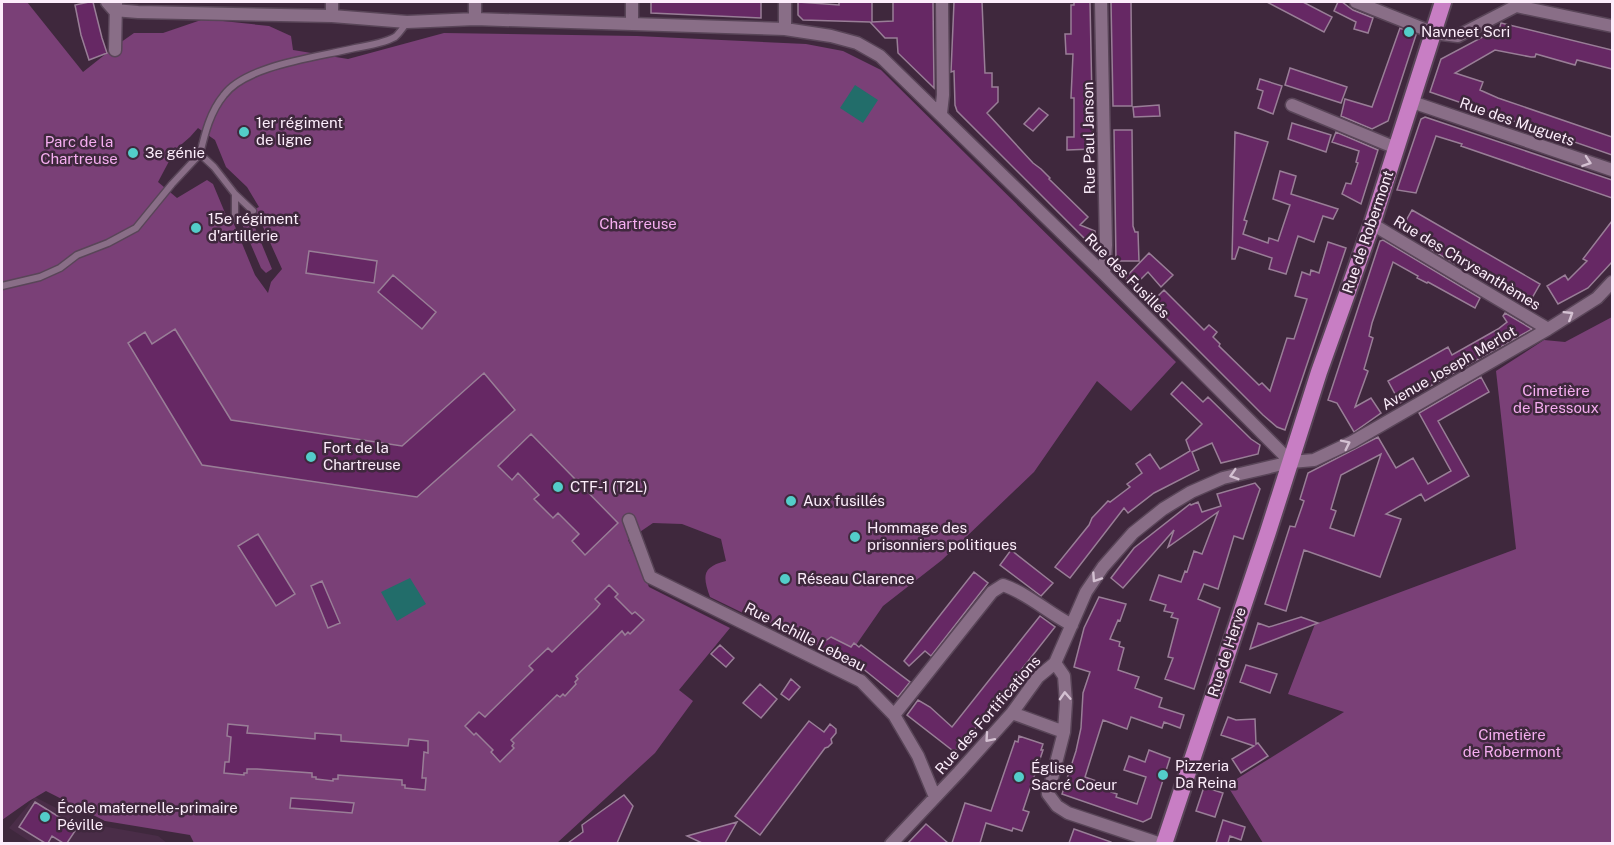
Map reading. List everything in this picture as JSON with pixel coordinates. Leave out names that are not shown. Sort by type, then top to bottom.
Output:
[{"type":"main road","name":"Rue de Robermont","points":[[1291,462],[1319,372],[1372,224],[1443,2]]},
{"type":"main road","name":"Rue de Herve","points":[[1162,843],[1291,462]]},
{"type":"street","points":[[332,2],[332,16]]},
{"type":"street","points":[[475,2],[475,20]]},
{"type":"street","points":[[632,2],[632,24]]},
{"type":"street","points":[[785,2],[785,29]]},
{"type":"street","points":[[941,113],[943,95],[942,2]]},
{"type":"street","name":"Rue Paul Janson","points":[[1101,2],[1106,245],[1104,274]]},
{"type":"street","points":[[1356,2],[1434,33],[1458,36],[1514,4],[1612,26]]},
{"type":"street","points":[[112,4],[115,50]]},
{"type":"street","name":"Rue des Fusillés","points":[[112,4],[138,12],[332,16],[407,22],[475,20],[785,29],[858,43],[880,56],[941,113],[1291,462]]},
{"type":"street","name":"Rue des Muguets","points":[[1412,102],[1612,170]]},
{"type":"street","points":[[1292,105],[1396,148]]},
{"type":"street","name":"Rue des Chrysanthèmes","points":[[1372,224],[1548,329]]},
{"type":"street","name":"Avenue Joseph Merlot","points":[[1291,462],[1314,460],[1352,442],[1548,329],[1597,298],[1612,282]]},
{"type":"street","name":"Rue des Fortifications","points":[[891,843],[1012,713],[1029,688],[1055,663],[1086,592],[1103,567],[1133,533],[1163,509],[1191,492],[1223,478],[1291,462]]},
{"type":"street","name":"Rue Achille Lebeau","points":[[629,520],[650,577],[861,681],[894,716],[918,756],[936,797]]},
{"type":"street","points":[[894,716],[992,592],[1003,585],[1015,589],[1072,625]]},
{"type":"street","points":[[1055,663],[1064,676],[1066,702],[1064,732],[1048,794],[1057,806],[1068,813],[1162,843]]},
{"type":"street","points":[[1012,713],[1064,732]]},
{"type":"lane","points":[[2,286],[40,277],[60,268],[77,255],[108,243],[136,228],[200,154],[214,110],[224,93],[238,82],[257,71],[362,47],[396,36],[407,22]]},
{"type":"lane","points":[[200,154],[253,211]]},
{"type":"lane","points":[[235,194],[236,219]]},
{"type":"shaded area","points":[[855,85],[878,100],[863,123],[840,108]]},
{"type":"shaded area","points":[[410,578],[426,604],[397,621],[381,592]]},
{"type":"shaded area","name":"École maternelle-primaire Péville","points":[[35,797],[85,823],[158,836],[167,843],[32,843],[9,828]]},
{"type":"green space","points":[[2,2],[27,2],[83,72],[134,33],[163,33],[204,19],[269,26],[291,36],[293,50],[348,59],[444,33],[637,36],[806,44],[843,51],[881,70],[1176,362],[1131,411],[1097,381],[1034,472],[942,560],[883,606],[856,645],[843,658],[745,611],[743,613],[710,597],[706,574],[712,566],[726,561],[721,539],[682,524],[653,523],[628,540],[649,587],[730,628],[679,690],[693,701],[655,753],[557,843],[194,843],[190,835],[105,821],[46,791],[2,820]],"holes":[[[198,128],[215,140],[226,167],[247,187],[259,207],[255,209],[282,269],[271,282],[268,293],[255,275],[232,219],[228,220],[213,184],[207,180],[177,198],[158,182],[175,150]],[[531,435],[617,522],[585,554],[572,541],[579,534],[558,513],[552,518],[535,499],[539,495],[518,473],[511,480],[498,466]]]},
{"type":"green space","points":[[249,213],[272,269],[266,273],[261,268],[239,217]]},
{"type":"green space","points":[[1612,317],[1612,843],[1263,843],[1227,785],[1344,712],[1288,694],[1315,624],[1516,549],[1496,371],[1544,340],[1565,342]]},
{"type":"building","points":[[93,2],[107,53],[89,60],[75,5]]},
{"type":"building","points":[[651,2],[761,2],[761,18],[651,13]]},
{"type":"building","points":[[798,2],[839,5],[839,2],[872,2],[872,22],[893,21],[893,2],[933,2],[934,88],[898,53],[897,38],[885,38],[870,22],[803,20],[798,15]]},
{"type":"building","points":[[954,2],[982,2],[985,73],[992,73],[992,87],[998,87],[998,102],[987,113],[1033,163],[1088,217],[1080,225],[1095,231],[1096,250],[957,111],[954,71],[951,72]]},
{"type":"building","points":[[1074,2],[1090,2],[1093,149],[1067,150],[1067,137],[1074,137],[1074,98],[1071,98],[1073,54],[1066,54],[1065,34],[1071,34],[1071,5],[1074,5]]},
{"type":"building","points":[[1111,2],[1131,2],[1132,106],[1113,106]]},
{"type":"building","points":[[1267,2],[1303,2],[1332,17],[1324,32]]},
{"type":"building","points":[[1338,2],[1373,18],[1368,33],[1354,29],[1356,22],[1334,11]]},
{"type":"building","points":[[1501,23],[1612,50],[1612,69],[1577,60],[1575,65],[1536,54],[1535,57],[1531,57],[1495,50],[1455,73],[1483,82],[1480,90],[1498,98],[1612,137],[1612,155],[1430,92],[1441,59],[1490,33],[1498,34]]},
{"type":"building","points":[[1400,28],[1416,35],[1388,121],[1372,129],[1341,116],[1345,99],[1372,107]]},
{"type":"building","points":[[1290,68],[1347,87],[1341,103],[1285,85]]},
{"type":"building","points":[[1260,79],[1282,86],[1273,114],[1258,108],[1263,91],[1257,89]]},
{"type":"building","points":[[1159,105],[1160,116],[1134,117],[1133,107]]},
{"type":"building","points":[[1039,108],[1048,115],[1033,131],[1024,124]]},
{"type":"building","points":[[1425,117],[1612,180],[1612,198],[1436,136],[1416,193],[1397,190],[1421,119]]},
{"type":"building","points":[[1292,123],[1331,135],[1326,152],[1288,139]]},
{"type":"building","points":[[1114,130],[1132,130],[1133,226],[1135,232],[1138,232],[1139,261],[1116,261]]},
{"type":"building","points":[[1235,132],[1268,142],[1244,220],[1247,221],[1243,234],[1268,243],[1269,238],[1278,241],[1290,205],[1273,199],[1280,171],[1296,176],[1291,194],[1338,209],[1333,219],[1323,216],[1314,242],[1298,236],[1286,274],[1269,269],[1272,258],[1239,247],[1235,259],[1232,259]]},
{"type":"building","points":[[1336,132],[1378,150],[1361,204],[1342,194],[1346,183],[1351,184],[1358,163],[1356,162],[1359,151],[1332,142]]},
{"type":"building","points":[[1412,210],[1540,284],[1532,298],[1457,260],[1455,264],[1429,248],[1432,242],[1403,226]]},
{"type":"building","points":[[1612,221],[1612,262],[1588,288],[1558,304],[1547,286],[1565,275],[1568,280],[1587,261],[1583,259]]},
{"type":"building","points":[[1383,240],[1480,298],[1475,308],[1417,278],[1418,276],[1393,262],[1372,323],[1369,336],[1373,338],[1364,369],[1368,371],[1355,407],[1371,398],[1381,413],[1354,432],[1337,403],[1328,400],[1380,241]]},
{"type":"building","points":[[1328,242],[1346,248],[1285,430],[1277,427],[1263,415],[1151,303],[1164,290],[1204,330],[1209,325],[1217,332],[1213,337],[1220,344],[1219,346],[1259,385],[1262,383],[1270,391],[1287,338],[1294,339],[1307,299],[1295,296],[1302,272],[1310,275],[1311,270],[1319,273]]},
{"type":"building","points":[[309,251],[377,261],[374,283],[306,273]]},
{"type":"building","points":[[1149,253],[1173,275],[1161,287],[1148,272],[1134,286],[1125,278]]},
{"type":"building","points":[[393,275],[436,312],[422,329],[378,292]]},
{"type":"building","points":[[1505,313],[1532,329],[1400,403],[1388,381],[1448,347],[1452,355],[1498,329],[1507,322],[1503,316]]},
{"type":"building","points":[[175,329],[231,420],[402,446],[484,373],[515,410],[417,497],[202,465],[128,343],[145,332],[152,344]]},
{"type":"building","points":[[1481,377],[1489,392],[1438,421],[1469,476],[1425,501],[1421,494],[1386,514],[1401,519],[1380,577],[1304,550],[1286,611],[1265,604],[1290,526],[1295,527],[1304,501],[1300,499],[1308,473],[1378,437],[1396,468],[1413,458],[1428,484],[1451,471],[1419,413]],"holes":[[[1381,454],[1354,536],[1330,528],[1336,511],[1331,509],[1341,475]]]},
{"type":"building","points":[[1182,382],[1203,402],[1208,397],[1260,445],[1258,454],[1221,463],[1212,443],[1192,452],[1199,470],[1154,493],[1128,513],[1124,508],[1070,578],[1055,567],[1089,525],[1092,518],[1108,501],[1110,502],[1130,487],[1127,484],[1142,473],[1136,464],[1150,454],[1160,469],[1190,451],[1186,440],[1202,424],[1171,394]]},
{"type":"building","name":"CTF-1 (T2L)","points":[[531,434],[618,523],[585,555],[572,541],[579,534],[558,513],[553,518],[534,499],[539,495],[518,473],[512,480],[498,466]]},
{"type":"building","points":[[1255,483],[1260,489],[1243,539],[1234,536],[1218,589],[1204,584],[1198,599],[1220,608],[1194,689],[1165,679],[1173,658],[1168,657],[1178,619],[1171,617],[1173,613],[1164,611],[1166,605],[1150,600],[1159,575],[1181,582],[1194,551],[1202,554],[1218,512],[1168,547],[1174,530],[1123,588],[1111,578],[1134,548],[1190,504],[1198,502],[1202,512],[1221,506],[1217,494]]},
{"type":"building","points":[[258,534],[295,594],[276,606],[238,546]]},
{"type":"building","points":[[1011,550],[1053,583],[1041,596],[1000,565]]},
{"type":"building","points":[[974,572],[988,583],[931,656],[925,651],[909,666],[904,661]]},
{"type":"building","points":[[322,581],[340,623],[328,628],[311,586]]},
{"type":"building","points":[[609,585],[618,594],[615,597],[632,614],[635,612],[644,620],[630,634],[628,632],[625,635],[622,631],[576,676],[578,679],[576,684],[565,696],[557,695],[513,738],[511,740],[514,748],[500,762],[491,752],[493,750],[476,733],[474,735],[465,726],[479,712],[485,717],[533,670],[529,666],[548,648],[552,652],[597,608],[600,604],[595,599]]},
{"type":"building","points":[[1099,597],[1126,604],[1110,639],[1120,642],[1119,646],[1124,648],[1118,670],[1139,677],[1135,688],[1162,698],[1159,707],[1184,715],[1180,728],[1164,722],[1162,728],[1131,717],[1127,729],[1103,720],[1085,777],[1113,787],[1111,792],[1117,794],[1116,797],[1137,804],[1146,777],[1124,770],[1129,756],[1145,762],[1149,750],[1170,758],[1151,818],[1143,822],[1062,794],[1076,751],[1081,728],[1083,693],[1090,672],[1074,667],[1084,628]]},
{"type":"building","points":[[1040,616],[1055,627],[958,750],[952,750],[907,715],[918,700],[930,707],[952,727]]},
{"type":"building","points":[[1301,617],[1318,623],[1250,649],[1258,623],[1269,627]]},
{"type":"building","points":[[831,637],[851,647],[854,643],[859,647],[861,645],[910,682],[898,697],[851,659],[849,662],[821,649],[824,642]]},
{"type":"building","points":[[720,645],[734,658],[726,667],[711,654]]},
{"type":"building","points":[[1246,665],[1277,674],[1270,693],[1240,682]]},
{"type":"building","points":[[791,679],[800,687],[789,700],[781,694]]},
{"type":"building","points":[[760,684],[777,699],[761,718],[743,703]]},
{"type":"building","points":[[1228,717],[1236,720],[1255,719],[1256,744],[1258,743],[1268,756],[1241,773],[1232,759],[1254,746],[1221,735]]},
{"type":"building","points":[[809,721],[824,732],[830,724],[836,729],[831,739],[832,743],[825,748],[760,835],[735,816]]},
{"type":"building","points":[[228,724],[248,726],[247,733],[315,739],[315,733],[341,735],[341,741],[408,746],[409,739],[428,741],[428,753],[424,752],[422,778],[426,778],[425,790],[405,788],[402,780],[338,775],[338,779],[333,779],[333,781],[316,779],[312,777],[312,773],[257,769],[247,769],[244,775],[224,773],[225,762],[229,762],[231,737],[227,736]]},
{"type":"building","name":"Église Sacré Coeur","points":[[1019,736],[1043,744],[1023,810],[1029,812],[1022,831],[1013,828],[1012,831],[986,823],[980,843],[952,843],[965,803],[991,811],[1015,741],[1018,742]]},
{"type":"building","points":[[1204,787],[1223,793],[1215,817],[1196,811]]},
{"type":"building","points":[[624,795],[633,806],[617,843],[568,843],[583,832],[582,825]]},
{"type":"building","points":[[291,798],[354,803],[352,813],[290,808]]},
{"type":"building","points":[[35,802],[77,828],[67,843],[52,836],[48,843],[45,843],[19,827]]},
{"type":"building","points":[[1223,820],[1245,827],[1241,840],[1230,836],[1228,843],[1216,843]]},
{"type":"building","points":[[737,822],[725,843],[702,843],[687,836]]},
{"type":"building","points":[[926,824],[948,843],[908,843]]},
{"type":"building","points":[[1074,829],[1111,842],[1111,843],[1069,843]]},
{"type":"place","name":"Navneet Scri","points":[[1409,32]]},
{"type":"place","name":"1er régiment de ligne","points":[[244,132]]},
{"type":"place","name":"3e génie","points":[[133,153]]},
{"type":"place","name":"15e régiment d'artillerie","points":[[196,228]]},
{"type":"place","name":"Fort de la Chartreuse","points":[[311,457]]},
{"type":"place","name":"CTF-1 (T2L)","points":[[558,487]]},
{"type":"place","name":"Aux fusillés","points":[[791,501]]},
{"type":"place","name":"Hommage des prisonniers politiques","points":[[855,537]]},
{"type":"place","name":"Réseau Clarence","points":[[785,579]]},
{"type":"place","name":"Pizzeria Da Reina","points":[[1163,775]]},
{"type":"place","name":"Église Sacré Coeur","points":[[1019,777]]},
{"type":"place","name":"École maternelle-primaire Péville","points":[[45,817]]},
{"type":"park label","name":"Parc de la Chartreuse","points":[[79,150]]},
{"type":"park label","name":"Chartreuse","points":[[638,224]]},
{"type":"park label","name":"Cimetière de Bressoux","points":[[1556,400]]},
{"type":"park label","name":"Cimetière de Robermont","points":[[1512,744]]}]
